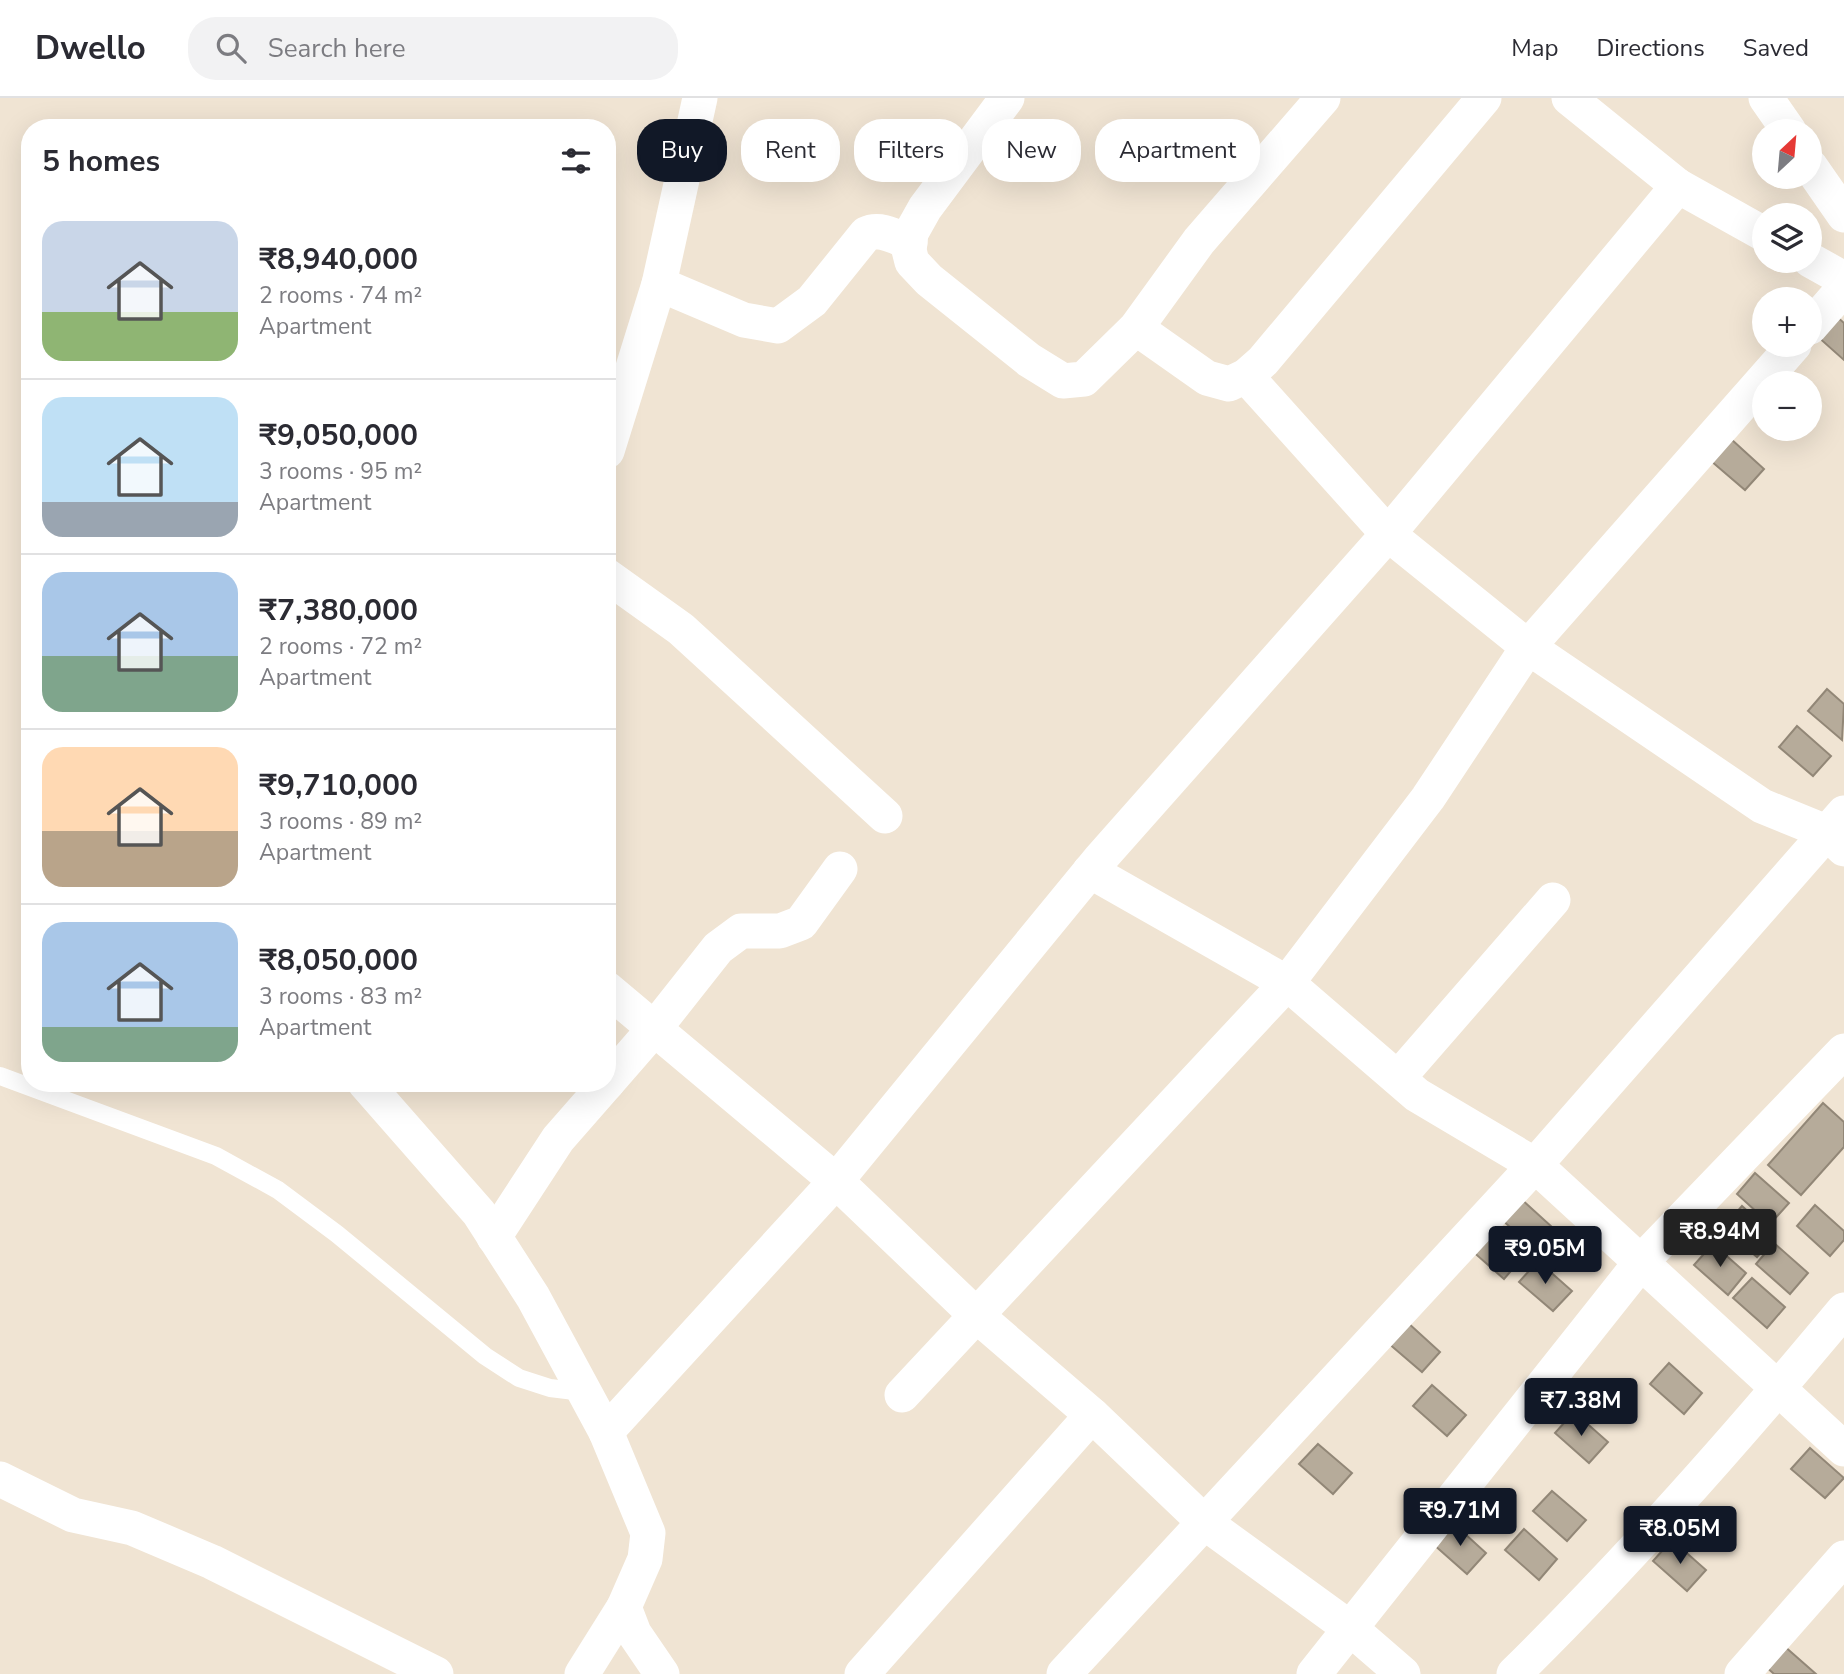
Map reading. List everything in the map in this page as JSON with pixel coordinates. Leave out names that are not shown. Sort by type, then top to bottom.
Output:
[{"type":"street","points":[[616,422],[659,284],[700,98]]},
{"type":"street","points":[[1007,98],[925,208],[911,233],[912,262],[929,280],[1030,360],[1063,381],[1084,379],[1136,328],[1199,241],[1323,98]]},
{"type":"street","points":[[1136,328],[1207,377],[1229,384],[1246,376],[1263,361],[1484,98]]},
{"type":"street","points":[[1569,98],[1678,186],[1752,227]]},
{"type":"street","points":[[1766,98],[1781,119]]},
{"type":"street","points":[[1822,183],[1844,215]]},
{"type":"street","points":[[606,1432],[836,1181],[1090,871],[1388,534],[1678,186]]},
{"type":"street","points":[[659,284],[744,320],[778,326],[812,301],[866,234],[873,230],[886,232],[910,243]]},
{"type":"street","points":[[1822,267],[1844,279]]},
{"type":"street","points":[[1822,313],[1844,288]]},
{"type":"street","points":[[902,1395],[1287,983],[1428,798],[1528,647],[1783,357]]},
{"type":"street","points":[[1064,1674],[1535,1165],[1838,831],[1762,806],[1528,647],[1388,534],[1246,376]]},
{"type":"street","points":[[616,582],[681,629],[884,816]]},
{"type":"street","points":[[616,1073],[729,938],[741,931],[780,931],[801,923],[840,869]]},
{"type":"street","points":[[1090,871],[1287,983],[1418,1096],[1535,1165],[1844,1448]]},
{"type":"street","points":[[1398,1078],[1553,901]]},
{"type":"street","points":[[616,997],[836,1181],[976,1315],[1092,1415],[1204,1522],[1351,1629],[1403,1674]]},
{"type":"street","points":[[1314,1674],[1642,1261],[1844,1051]]},
{"type":"street","points":[[373,1092],[479,1213],[533,1297],[606,1432],[648,1533],[645,1559],[625,1607],[582,1674]]},
{"type":"street","points":[[494,1237],[558,1139],[599,1092]]},
{"type":"street","points":[[1514,1674],[1603,1586],[1779,1388],[1844,1310]]},
{"type":"street","points":[[862,1674],[1092,1415]]},
{"type":"street","points":[[0,1479],[73,1515],[132,1528],[212,1562],[436,1674]]},
{"type":"street","points":[[1742,1674],[1844,1558]]},
{"type":"street","points":[[625,1607],[634,1633],[662,1674]]},
{"type":"lane","points":[[0,1076],[21,1084]]},
{"type":"lane","points":[[43,1092],[216,1156],[237,1167],[278,1190],[337,1234],[485,1356],[519,1378],[550,1388],[583,1392]]},
{"type":"building","points":[[1835,315],[1844,323],[1844,360],[1822,340],[1822,330]]},
{"type":"building","points":[[1731,439],[1764,469],[1745,490],[1711,461]]},
{"type":"building","points":[[1827,689],[1844,704],[1842,740],[1808,711]]},
{"type":"building","points":[[1797,726],[1831,756],[1813,776],[1779,747]]},
{"type":"building","points":[[1823,1103],[1844,1122],[1844,1147],[1801,1195],[1768,1165]]},
{"type":"building","points":[[1755,1173],[1789,1203],[1770,1224],[1737,1194]]},
{"type":"building","points":[[1519,1197],[1552,1227],[1533,1248],[1500,1218]]},
{"type":"building","points":[[1815,1205],[1844,1231],[1844,1240],[1830,1256],[1797,1226]]},
{"type":"building","points":[[1742,1206],[1775,1236],[1757,1257],[1723,1228]]},
{"type":"building","points":[[1489,1228],[1522,1258],[1504,1279],[1470,1249]]},
{"type":"building","points":[[1774,1243],[1808,1273],[1790,1294],[1756,1264]]},
{"type":"building","points":[[1713,1244],[1746,1273],[1728,1295],[1694,1265]]},
{"type":"building","points":[[1538,1261],[1572,1291],[1553,1311],[1519,1282]]},
{"type":"building","points":[[1752,1278],[1785,1307],[1767,1328],[1733,1298]]},
{"type":"building","points":[[1407,1322],[1440,1352],[1422,1372],[1388,1343]]},
{"type":"building","points":[[1669,1363],[1702,1393],[1684,1414],[1650,1384]]},
{"type":"building","points":[[1432,1385],[1466,1415],[1447,1436],[1413,1406]]},
{"type":"building","points":[[1574,1412],[1608,1442],[1589,1463],[1555,1433]]},
{"type":"building","points":[[1318,1444],[1352,1473],[1333,1494],[1299,1464]]},
{"type":"building","points":[[1810,1448],[1844,1478],[1825,1498],[1791,1469]]},
{"type":"building","points":[[1552,1491],[1586,1520],[1567,1541],[1533,1511]]},
{"type":"building","points":[[1453,1523],[1486,1553],[1467,1574],[1433,1544]]},
{"type":"building","points":[[1524,1529],[1557,1559],[1539,1580],[1505,1550]]},
{"type":"building","points":[[1672,1540],[1706,1570],[1687,1591],[1653,1561]]},
{"type":"building","points":[[1783,1645],[1816,1674],[1774,1674],[1764,1665]]}]
